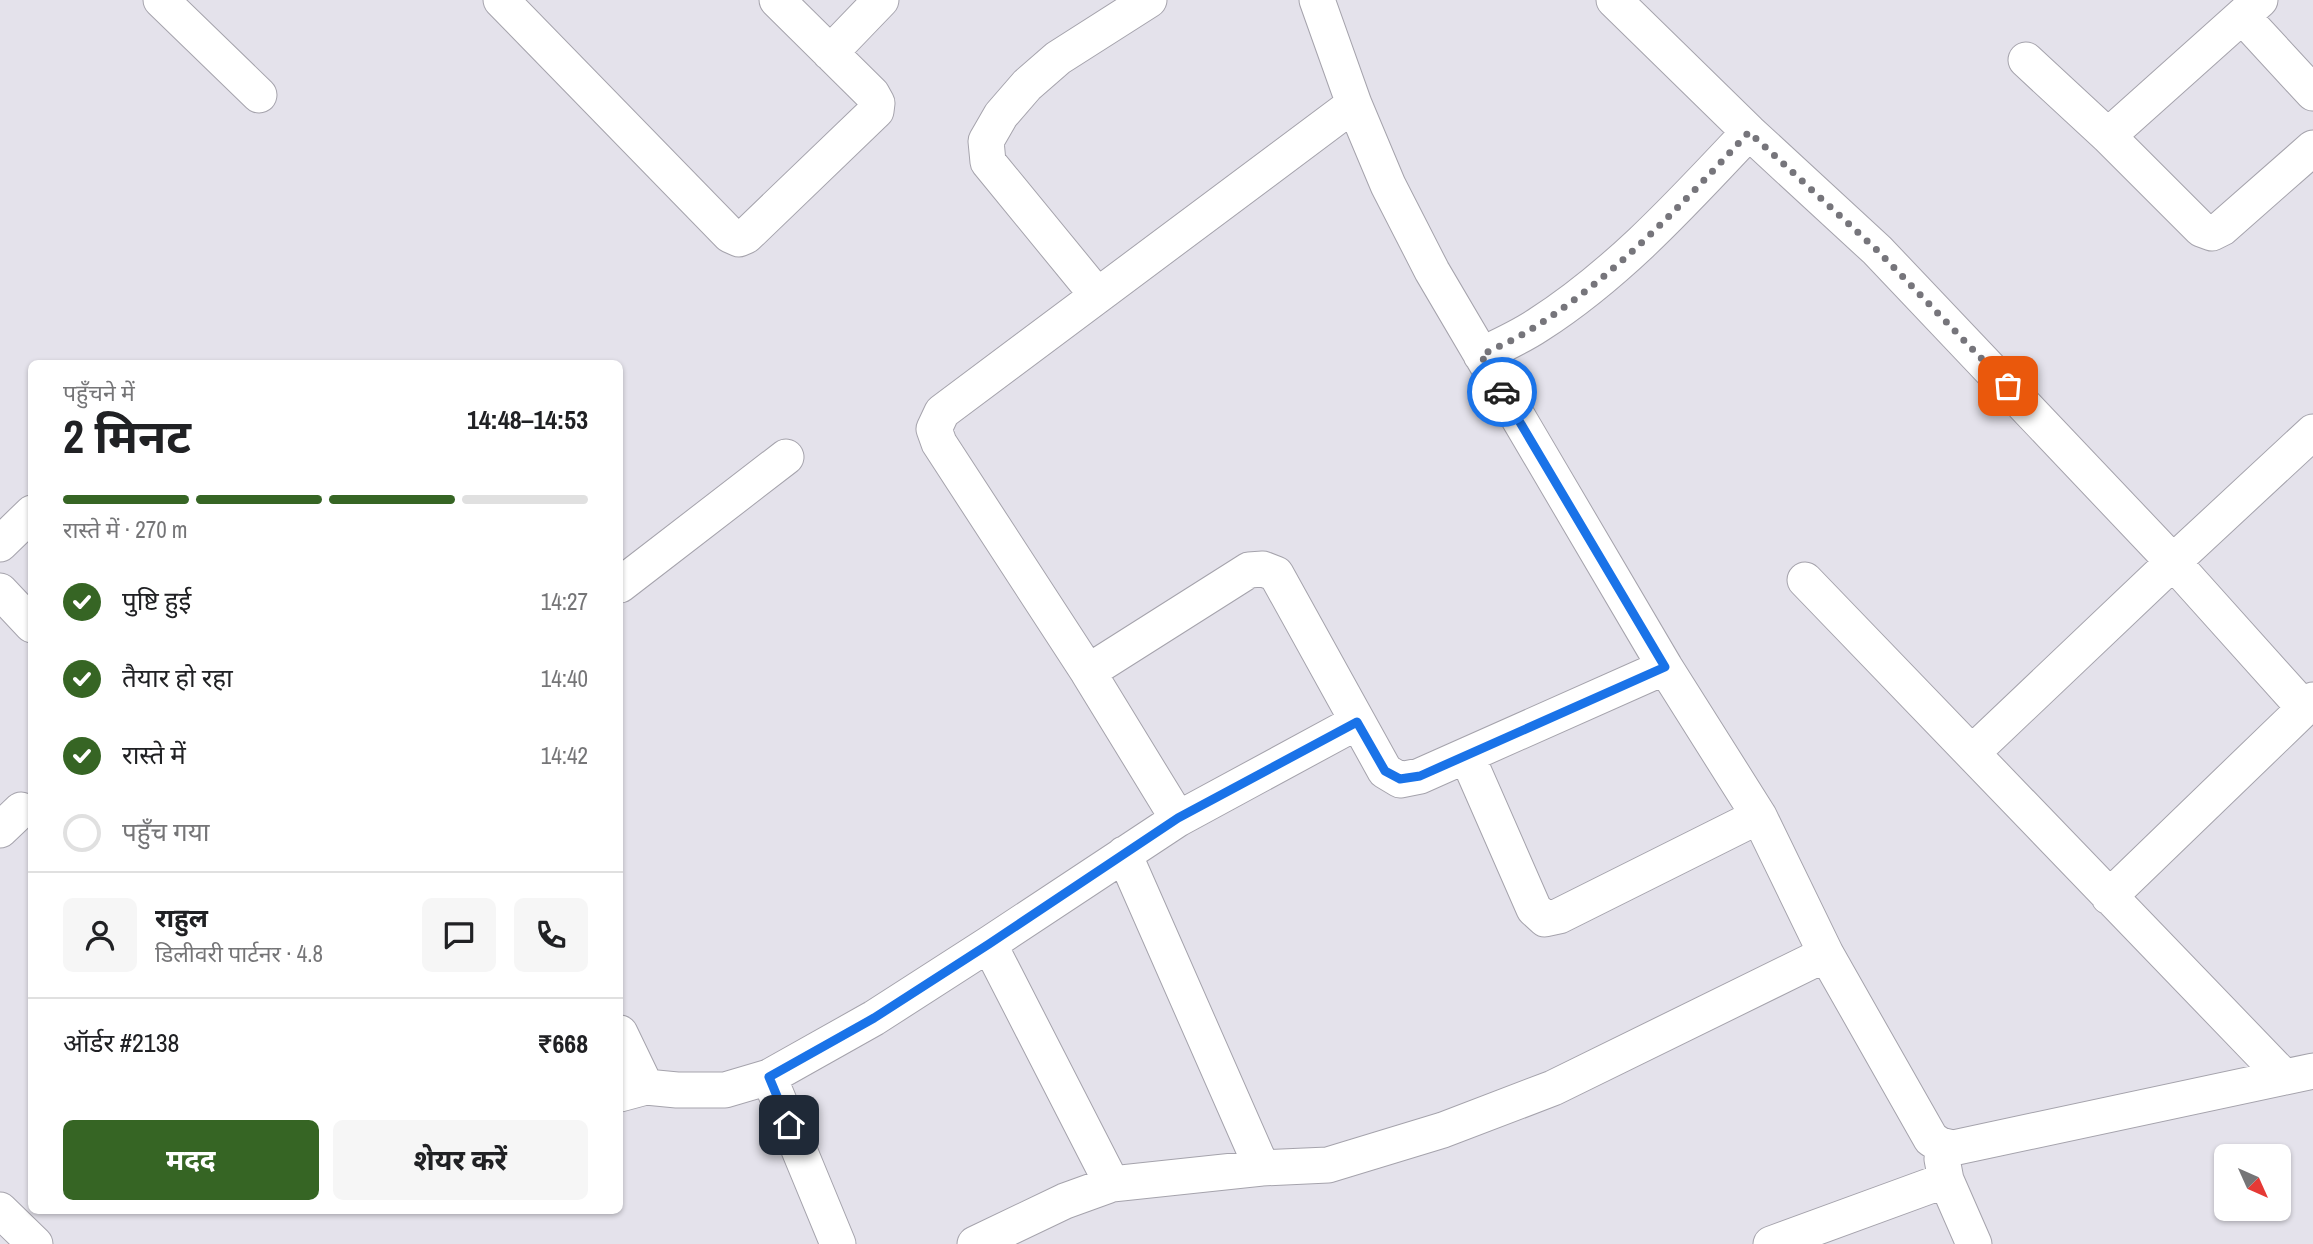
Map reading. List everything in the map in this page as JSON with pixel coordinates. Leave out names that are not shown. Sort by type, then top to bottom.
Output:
[{"type":"street","points":[[161,0],[259,95]]},
{"type":"street","points":[[501,0],[730,235],[739,239],[746,236],[876,111],[877,103],[872,94],[777,0]]},
{"type":"street","points":[[830,53],[881,0]]},
{"type":"street","points":[[1097,295],[988,162],[986,141],[1001,115],[1027,85],[1058,58],[1149,0]]},
{"type":"street","points":[[1317,0],[1354,104],[1388,185],[1432,271],[1665,667],[1759,816],[1826,954],[1931,1139],[1940,1145],[1954,1148],[2299,1074]]},
{"type":"street","points":[[1614,0],[1749,132],[1877,250],[2309,704],[2109,898]]},
{"type":"street","points":[[2108,136],[2251,8],[2313,93]]},
{"type":"street","points":[[2026,60],[2108,136],[2201,229],[2212,233],[2222,228],[2313,148]]},
{"type":"street","points":[[1178,818],[1088,672],[939,443],[934,429],[942,412],[1354,104]]},
{"type":"street","points":[[1481,355],[1536,327],[1591,288],[1656,231],[1749,132]]},
{"type":"street","points":[[1972,753],[2313,432]]},
{"type":"street","points":[[623,584],[786,457]]},
{"type":"street","points":[[0,544],[28,517]]},
{"type":"street","points":[[1088,672],[1249,570],[1263,569],[1276,575],[1385,771],[1400,779],[1420,776],[1665,667]]},
{"type":"street","points":[[1805,580],[2109,898],[2299,1074]]},
{"type":"street","points":[[0,591],[28,621]]},
{"type":"street","points":[[623,1045],[633,1090],[724,1090],[769,1077],[874,1018],[1178,818],[1357,722]]},
{"type":"street","points":[[1467,756],[1534,909],[1545,919],[1559,916],[1759,816]]},
{"type":"street","points":[[1124,854],[1262,1168]]},
{"type":"street","points":[[989,944],[1112,1184]]},
{"type":"street","points":[[975,1244],[1012,1235],[1112,1184],[1262,1168],[1328,1165],[1443,1130],[1541,1093],[1826,954]]},
{"type":"street","points":[[769,1077],[838,1244]]},
{"type":"street","points":[[1940,1145],[1946,1180],[1974,1244]]},
{"type":"street","points":[[1771,1244],[1946,1180]]},
{"type":"street","points":[[0,1210],[35,1244]]},
{"type":"way so far","points":[[1502,392],[1481,355],[1536,327],[1591,288],[1656,231],[1749,132],[1877,250],[2008,386]]},
{"type":"route","points":[[789,1125],[769,1077],[874,1018],[1178,818],[1357,722],[1385,771],[1400,779],[1420,776],[1665,667],[1502,392]]}]
